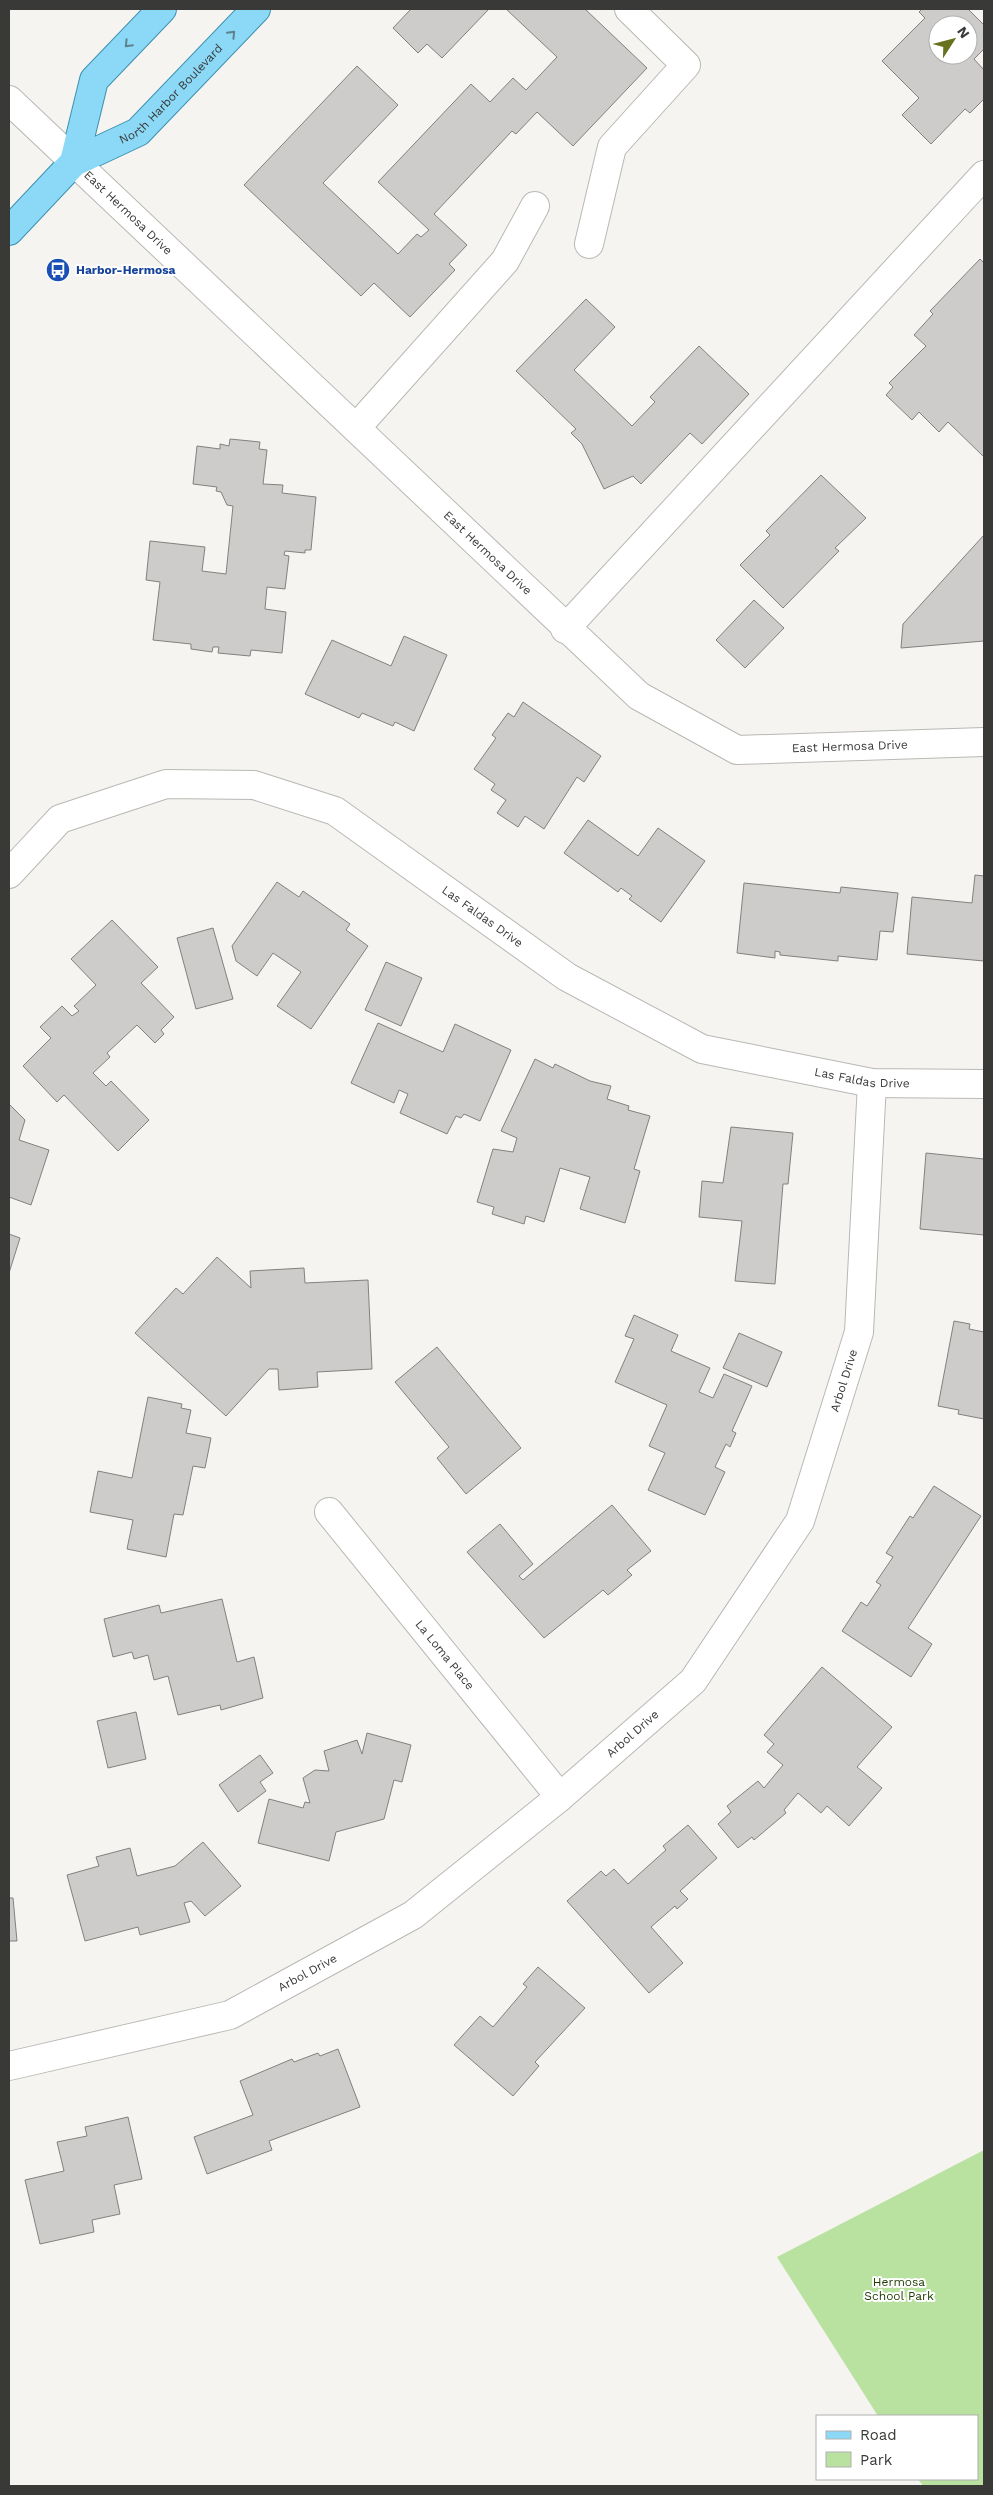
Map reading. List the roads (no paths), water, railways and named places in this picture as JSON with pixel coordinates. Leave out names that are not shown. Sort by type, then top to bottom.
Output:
[{"type":"main road","name":"North Harbor Boulevard","points":[[74,162],[94,80],[162,9]]},
{"type":"main road","name":"North Harbor Boulevard","points":[[9,231],[74,162],[138,132],[256,9]]},
{"type":"street","points":[[589,244],[612,147],[686,65],[629,9]]},
{"type":"street","name":"East Hermosa Drive","points":[[9,100],[356,428],[565,629],[639,696],[737,750],[984,742]]},
{"type":"street","points":[[565,629],[984,175]]},
{"type":"street","points":[[356,428],[505,261],[535,206]]},
{"type":"street","name":"Las Faldas Drive","points":[[9,874],[60,818],[166,784],[254,785],[336,811],[566,977],[702,1049],[872,1083],[984,1084]]},
{"type":"street","name":"Arbol Drive","points":[[9,2066],[230,2015],[413,1915],[560,1797],[693,1680],[800,1521],[859,1332],[872,1083]]},
{"type":"street","name":"La Loma Place","points":[[329,1512],[560,1797]]},
{"type":"place","name":"Harbor-Hermosa","points":[[58,270]]},
{"type":"park label","name":"Hermosa School Park","points":[[899,2289]]}]
